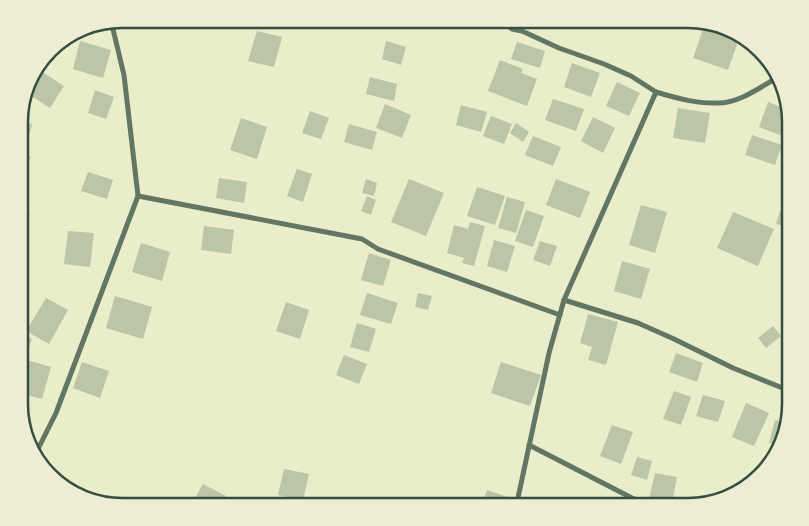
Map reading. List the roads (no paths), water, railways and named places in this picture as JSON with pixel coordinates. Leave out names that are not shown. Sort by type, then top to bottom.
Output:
[{"type":"street","points":[[39,448],[56,413],[138,196],[124,75],[114,28]]},
{"type":"street","points":[[511,28],[625,72],[656,92],[686,101],[719,103],[739,97],[771,80]]},
{"type":"street","points":[[518,498],[549,353],[564,300],[656,92]]},
{"type":"street","points":[[138,196],[362,239],[378,249],[560,314]]},
{"type":"street","points":[[564,300],[638,323],[733,368],[781,387]]},
{"type":"street","points":[[529,445],[632,498]]}]
